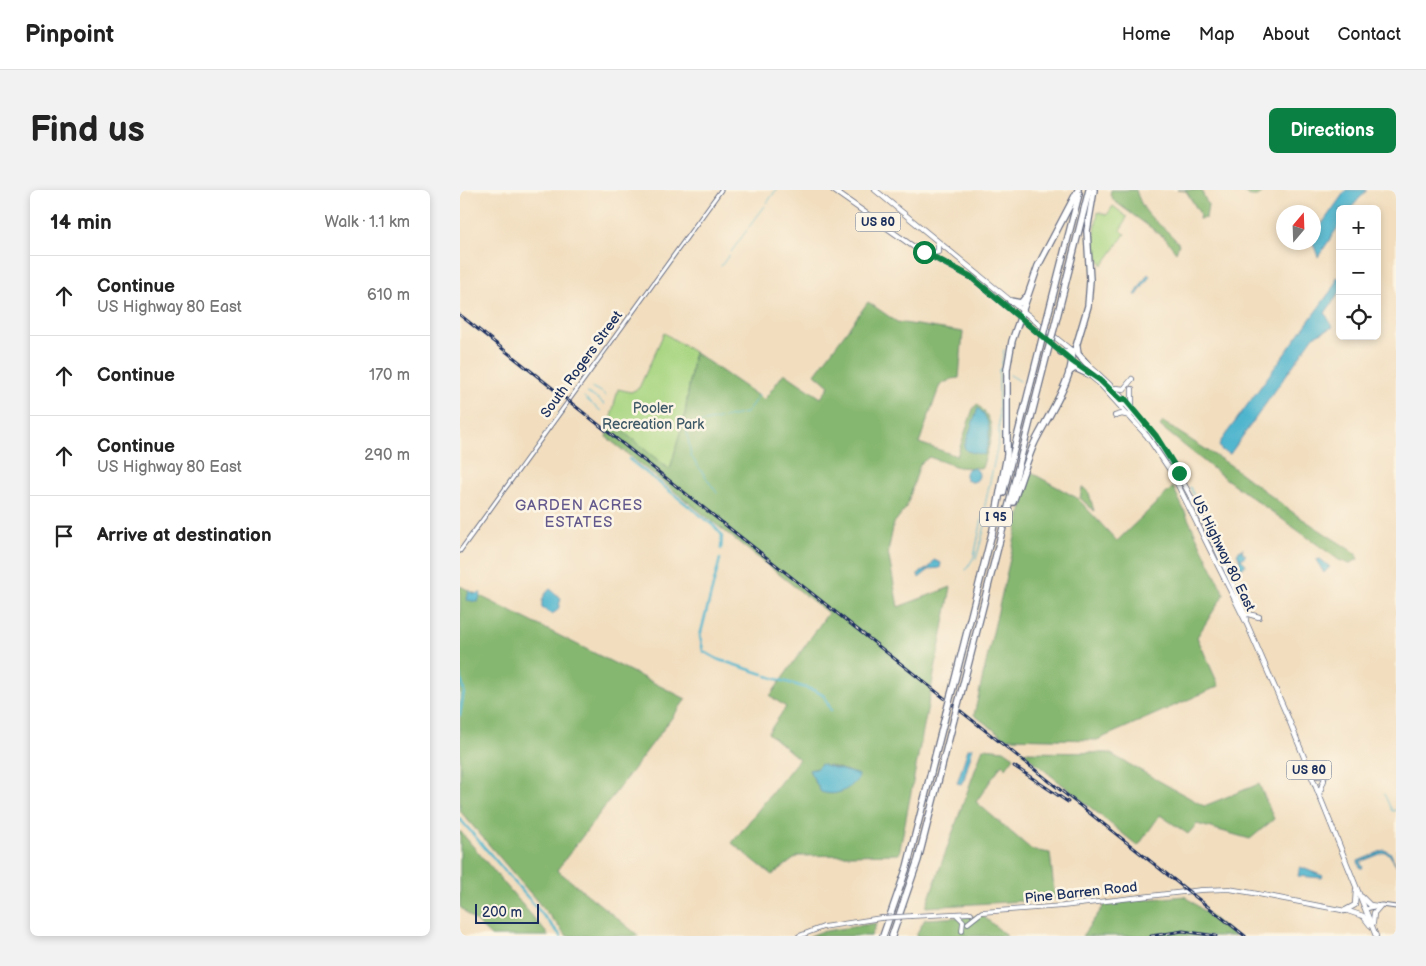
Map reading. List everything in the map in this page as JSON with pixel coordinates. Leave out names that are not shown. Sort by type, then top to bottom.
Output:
[{"type":"highway","points":[[992,535],[1007,454],[1009,354],[1027,294],[1044,253],[1079,190]]},
{"type":"highway","name":"I 95","points":[[883,936],[907,866],[1079,190]]},
{"type":"highway","name":"I 95","points":[[892,936],[918,860],[1089,190]]},
{"type":"highway","points":[[1004,525],[1034,443],[1056,402],[1068,373],[1072,361],[1071,351],[1078,342],[1086,319],[1090,292],[1087,231],[1094,190]]},
{"type":"highway","points":[[1010,301],[1020,303],[1027,294]]},
{"type":"highway","points":[[1078,342],[1078,354],[1087,364]]},
{"type":"highway","points":[[1061,352],[1071,351]]},
{"type":"highway","points":[[1068,373],[1075,368],[1090,375]]},
{"type":"main road","name":"US Highway 80 East","points":[[833,190],[895,234],[971,277],[1090,375],[1132,416],[1172,473],[1247,624],[1373,928]]},
{"type":"main road","name":"US Highway 80 East","points":[[875,190],[1087,364],[1132,407],[1159,441],[1188,491],[1244,613]]},
{"type":"main road","points":[[924,252],[937,253],[940,246],[936,241]]},
{"type":"main road","points":[[1081,368],[1100,380],[1121,400],[1125,399]]},
{"type":"main road","points":[[1112,386],[1117,389],[1124,389],[1132,379]]},
{"type":"main road","points":[[1132,389],[1130,396],[1132,407]]},
{"type":"main road","points":[[1121,405],[1125,404],[1159,441]]},
{"type":"main road","points":[[1115,416],[1122,414],[1132,416]]},
{"type":"main road","points":[[1244,613],[1259,617]]},
{"type":"main road","name":"US 80","points":[[1244,613],[1247,624]]},
{"type":"main road","points":[[1308,769],[1318,776],[1325,778],[1321,785],[1319,796]]},
{"type":"main road","points":[[1346,911],[1356,903],[1355,884]]},
{"type":"main road","name":"Pine Barren Road","points":[[982,912],[1063,906],[1201,890],[1229,889],[1346,911],[1366,909]]},
{"type":"main road","points":[[1359,894],[1370,905],[1378,906],[1374,913],[1373,928]]},
{"type":"main road","points":[[1346,911],[1363,916],[1373,928]]},
{"type":"main road","points":[[968,923],[982,912]]},
{"type":"main road","name":"Pine Barren Road","points":[[799,936],[823,927],[881,918],[971,913]]},
{"type":"main road","points":[[942,915],[961,917],[963,921],[962,931]]},
{"type":"main road","name":"US 80","points":[[1373,928],[1376,936]]},
{"type":"street","name":"South Rogers Street","points":[[460,552],[721,190]]},
{"type":"street","points":[[1366,909],[1378,906],[1396,907]]},
{"type":"street","name":"Pine Barren Road","points":[[971,913],[982,912]]},
{"type":"green space","points":[[1111,190],[1136,190],[1149,215],[1179,244],[1176,252],[1165,238],[1114,201],[1110,195]]},
{"type":"green space","points":[[1177,190],[1201,190],[1208,205],[1206,218],[1199,219],[1200,214],[1186,191]]},
{"type":"green space","points":[[1265,190],[1255,196],[1247,195],[1245,191]]},
{"type":"green space","points":[[1113,206],[1127,217],[1121,230],[1125,234],[1103,265],[1096,253],[1094,240],[1098,212],[1107,215]]},
{"type":"green space","points":[[868,302],[897,322],[963,332],[959,378],[940,385],[919,443],[957,456],[973,409],[977,404],[989,419],[991,434],[982,468],[958,467],[929,457],[920,464],[906,508],[894,523],[888,552],[898,607],[951,587],[899,854],[798,856],[772,875],[732,843],[799,759],[768,733],[786,707],[770,696],[828,613],[606,437],[610,421],[670,470],[685,414],[694,352],[764,400],[784,373],[821,398],[829,386],[815,374]],"holes":[[[829,765],[859,775],[858,779],[841,792],[821,792],[809,770]]]},
{"type":"green space","name":"Pooler Recreation Park","points":[[664,333],[694,352],[685,414],[670,470],[610,421],[618,389],[631,392],[639,388]]},
{"type":"green space","points":[[1163,422],[1230,465],[1295,514],[1355,553],[1358,559],[1349,564],[1339,560],[1222,476],[1160,426]]},
{"type":"green space","points":[[1030,472],[1077,498],[1117,541],[1173,487],[1224,594],[1197,637],[1219,686],[1097,740],[1005,738],[974,715]]},
{"type":"green space","points":[[1082,488],[1089,493],[1094,511],[1080,498]]},
{"type":"green space","points":[[460,586],[686,699],[557,870],[639,936],[567,936],[460,811]]},
{"type":"green space","points":[[983,748],[1004,750],[1014,757],[1006,768],[1002,764],[976,802],[1032,850],[1050,853],[1055,899],[926,907]]},
{"type":"green space","points":[[1022,752],[1109,753],[1204,806],[1259,784],[1274,819],[1250,839],[1197,824],[1188,834],[1160,815],[1138,846]]},
{"type":"green space","points":[[460,831],[549,936],[491,936],[460,907]]},
{"type":"green space","points":[[1185,896],[1235,936],[1082,936],[1106,903]]},
{"type":"green space","points":[[983,916],[1007,936],[916,936],[925,919]]},
{"type":"green space","points":[[877,923],[871,936],[810,936],[820,932]]},
{"type":"water","points":[[1346,190],[1367,190],[1354,205],[1336,205],[1336,230],[1318,257],[1316,250],[1321,250],[1321,225]]},
{"type":"water","points":[[1148,274],[1150,276],[1137,295],[1135,295]]},
{"type":"water","points":[[1336,281],[1336,298],[1325,313],[1333,327],[1314,336],[1230,454],[1221,450],[1219,445],[1221,441],[1335,285]]},
{"type":"water","points":[[978,408],[986,418],[989,430],[984,455],[967,451],[964,447]]},
{"type":"water","points":[[972,468],[977,470],[979,475],[977,480],[972,482],[967,480],[965,475],[967,470]]},
{"type":"water","points":[[1243,548],[1242,552],[1246,555],[1241,559],[1246,564],[1242,569],[1237,565],[1240,560],[1237,553]]},
{"type":"water","points":[[1320,559],[1330,567],[1324,573],[1316,560]]},
{"type":"water","points":[[934,560],[941,563],[940,568],[930,569],[919,578],[918,574],[930,567]]},
{"type":"water","points":[[550,589],[561,598],[558,610],[552,614],[542,608],[543,597]]},
{"type":"water","points":[[469,590],[473,594],[481,593],[478,602],[467,600]]},
{"type":"water","points":[[973,747],[964,779],[961,784],[957,783],[968,749]]},
{"type":"water","points":[[821,764],[859,775],[858,779],[842,792],[832,794],[821,792],[809,770],[816,769]]},
{"type":"water","points":[[1384,850],[1390,852],[1396,865],[1389,854],[1385,852],[1360,862],[1363,868],[1360,868],[1358,861]]},
{"type":"water","points":[[1300,867],[1323,876],[1322,878],[1298,876]]},
{"type":"waterway","points":[[767,203],[776,190]]},
{"type":"waterway","points":[[749,227],[765,206]]},
{"type":"waterway","points":[[731,252],[747,230]]},
{"type":"waterway","points":[[721,266],[729,255]]},
{"type":"waterway","points":[[966,570],[974,557],[999,439],[999,369],[1001,370],[1004,350]]},
{"type":"waterway","points":[[1010,375],[1020,381]]},
{"type":"waterway","points":[[591,387],[599,391]]},
{"type":"waterway","points":[[600,391],[606,396]]},
{"type":"waterway","points":[[587,393],[596,398]]},
{"type":"waterway","points":[[717,493],[691,456],[686,426],[746,413],[759,395]]},
{"type":"waterway","points":[[584,397],[592,404]]},
{"type":"waterway","points":[[597,398],[604,404]]},
{"type":"waterway","points":[[593,405],[601,411]]},
{"type":"waterway","points":[[629,459],[714,526],[722,535],[721,549]]},
{"type":"waterway","points":[[1190,487],[1202,513]]},
{"type":"waterway","points":[[976,559],[989,511]]},
{"type":"waterway","points":[[1203,516],[1206,520]]},
{"type":"waterway","points":[[1207,525],[1216,537]]},
{"type":"waterway","points":[[720,559],[700,636],[703,651],[717,659],[763,674]]},
{"type":"waterway","points":[[460,675],[464,691],[460,715]]},
{"type":"waterway","points":[[767,676],[816,691],[824,696],[831,710]]},
{"type":"waterway","points":[[1384,794],[1392,811],[1396,810]]},
{"type":"waterway","points":[[460,819],[561,936]]},
{"type":"railway","points":[[460,315],[1245,936]]},
{"type":"railway","points":[[1014,766],[1068,802]]},
{"type":"railway","points":[[1151,936],[1183,931],[1216,936]]},
{"type":"district","name":"GARDEN ACRES ESTATES","points":[[579,514]]},
{"type":"route","points":[[924,252],[971,277],[1072,361],[1100,380],[1121,400],[1125,399],[1156,436],[1179,473]]}]
